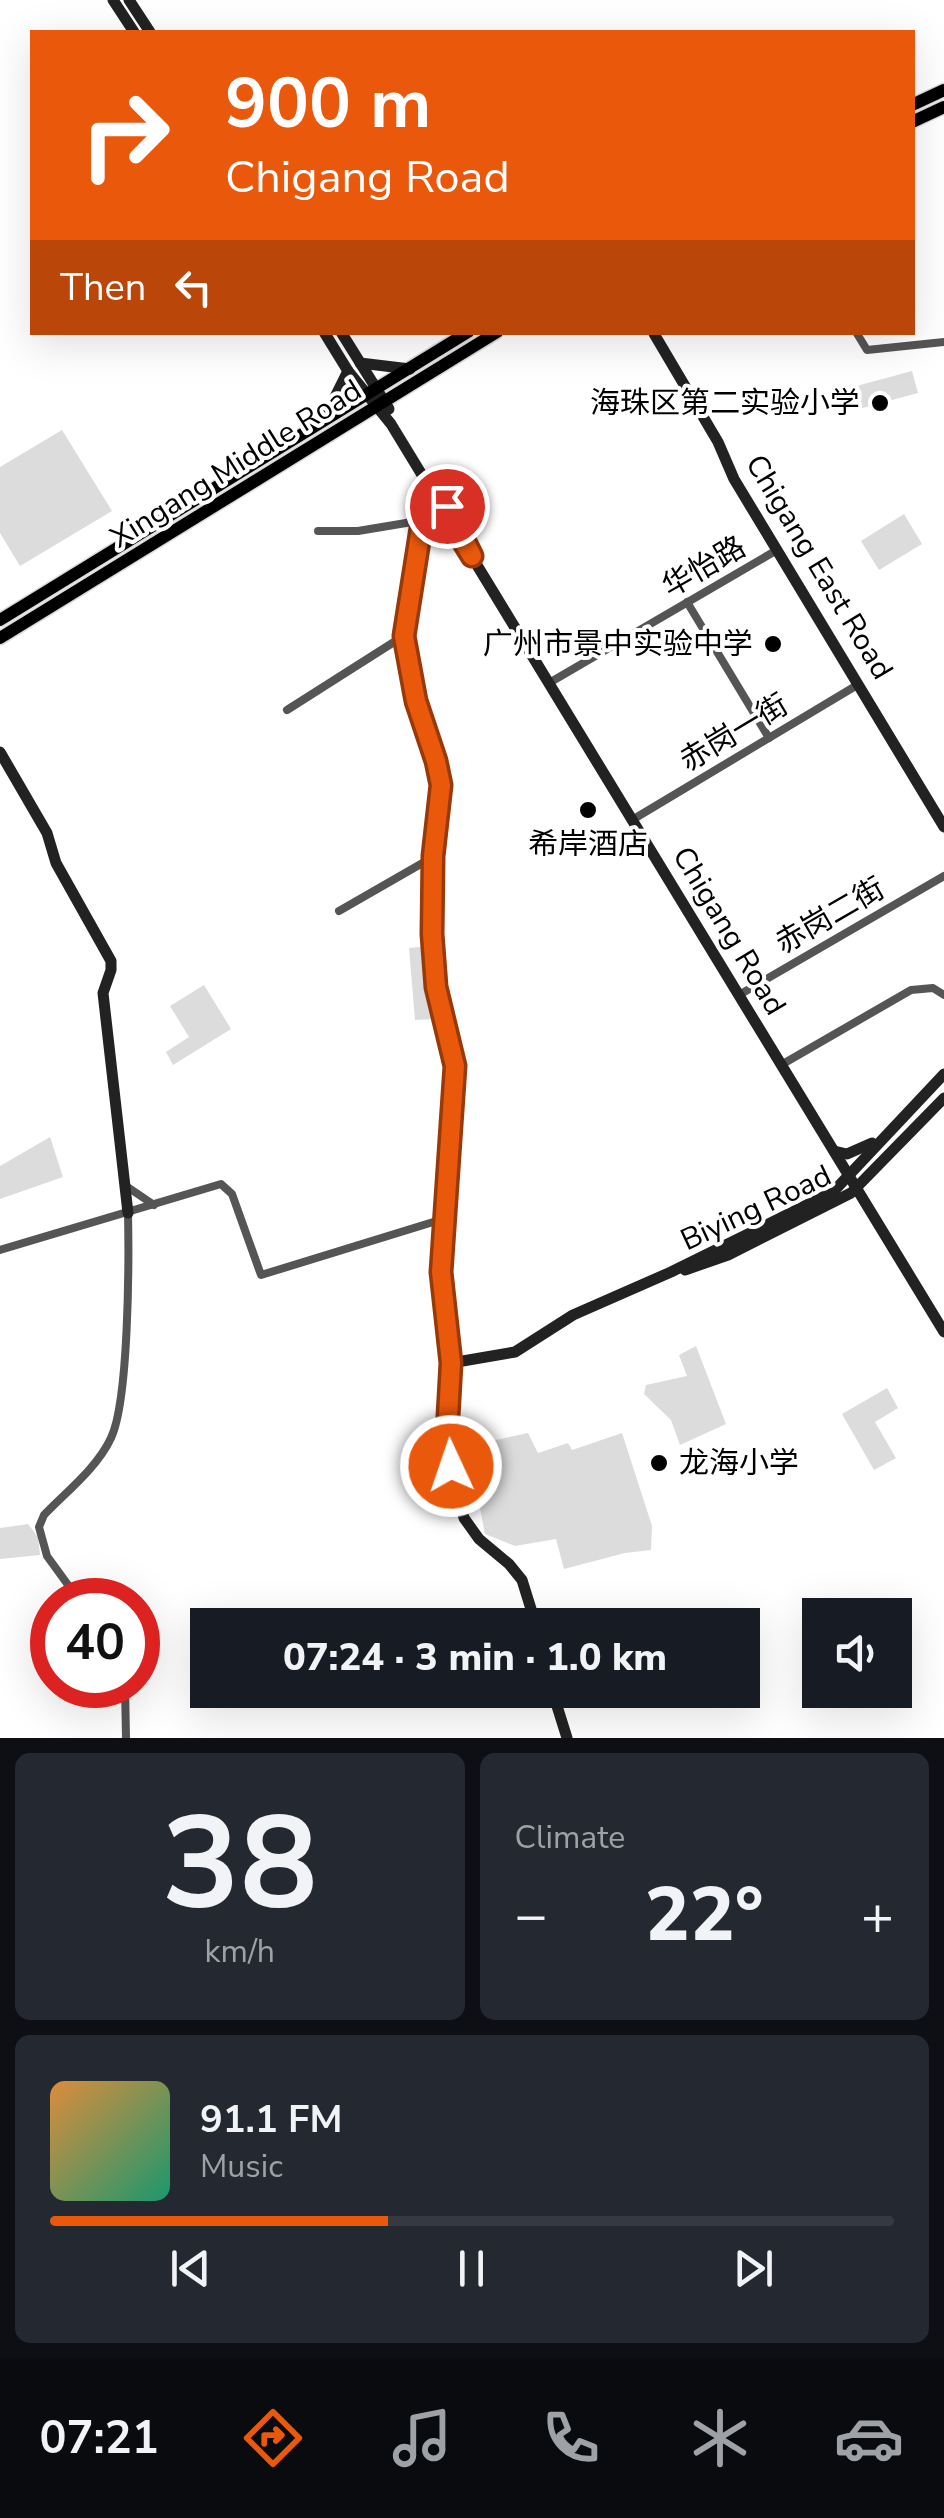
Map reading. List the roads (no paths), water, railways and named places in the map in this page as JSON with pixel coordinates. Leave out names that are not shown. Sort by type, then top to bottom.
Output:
[{"type":"main road","points":[[915,103],[944,91]]},
{"type":"main road","points":[[915,122],[944,107]]},
{"type":"main road","points":[[915,123],[944,118]]},
{"type":"main road","name":"Xingang Middle Road","points":[[0,620],[463,335]]},
{"type":"main road","name":"Xingang Middle Road","points":[[0,638],[492,335]]},
{"type":"street","points":[[113,0],[133,30]]},
{"type":"street","points":[[129,0],[149,30]]},
{"type":"street","points":[[326,335],[348,370],[372,392]]},
{"type":"street","points":[[343,335],[372,392]]},
{"type":"street","name":"Chigang East Road","points":[[655,335],[718,442],[734,480],[944,826]]},
{"type":"street","points":[[858,335],[867,350],[944,342]]},
{"type":"street","points":[[360,362],[410,369]]},
{"type":"street","points":[[323,422],[348,370]]},
{"type":"street","name":"Chigang Road","points":[[372,392],[459,526],[472,556]]},
{"type":"street","name":"Chigang Road","points":[[382,404],[944,1332]]},
{"type":"street","points":[[428,484],[404,636],[418,711],[440,774],[433,856],[436,987],[455,1066],[442,1303],[451,1363],[447,1434],[460,1508],[470,1528],[522,1580],[531,1608]]},
{"type":"street","points":[[318,531],[358,531],[424,520]]},
{"type":"street","name":"华怡路","points":[[550,683],[777,550]]},
{"type":"street","points":[[688,602],[768,738]]},
{"type":"street","points":[[286,710],[404,636]]},
{"type":"street","name":"赤岗一街","points":[[632,820],[859,684]]},
{"type":"street","points":[[0,752],[47,834],[55,859],[111,961],[104,992],[128,1213],[121,1388],[116,1424],[107,1445],[39,1522],[47,1556],[63,1578]]},
{"type":"street","points":[[339,911],[433,856]]},
{"type":"street","name":"赤岗二街","points":[[739,995],[944,876]]},
{"type":"street","points":[[781,1065],[910,990],[933,988],[944,995]]},
{"type":"street","name":"Biying Road","points":[[852,1182],[888,1133],[944,1074]]},
{"type":"street","name":"Biying Road","points":[[451,1363],[514,1352],[573,1315],[671,1272],[852,1182],[944,1098]]},
{"type":"street","points":[[834,1151],[855,1152],[888,1133]]},
{"type":"street","points":[[0,1250],[221,1184],[227,1186],[261,1275],[444,1218]]},
{"type":"street","points":[[126,1186],[154,1205]]},
{"type":"street","points":[[125,1708],[126,1738]]},
{"type":"street","points":[[558,1708],[568,1738]]},
{"type":"place","name":"海珠区第二实验小学","points":[[880,403]]},
{"type":"place","name":"广州市景中实验中学","points":[[773,644]]},
{"type":"place","name":"希岸酒店","points":[[588,810]]},
{"type":"place","name":"龙海小学","points":[[659,1463]]}]
